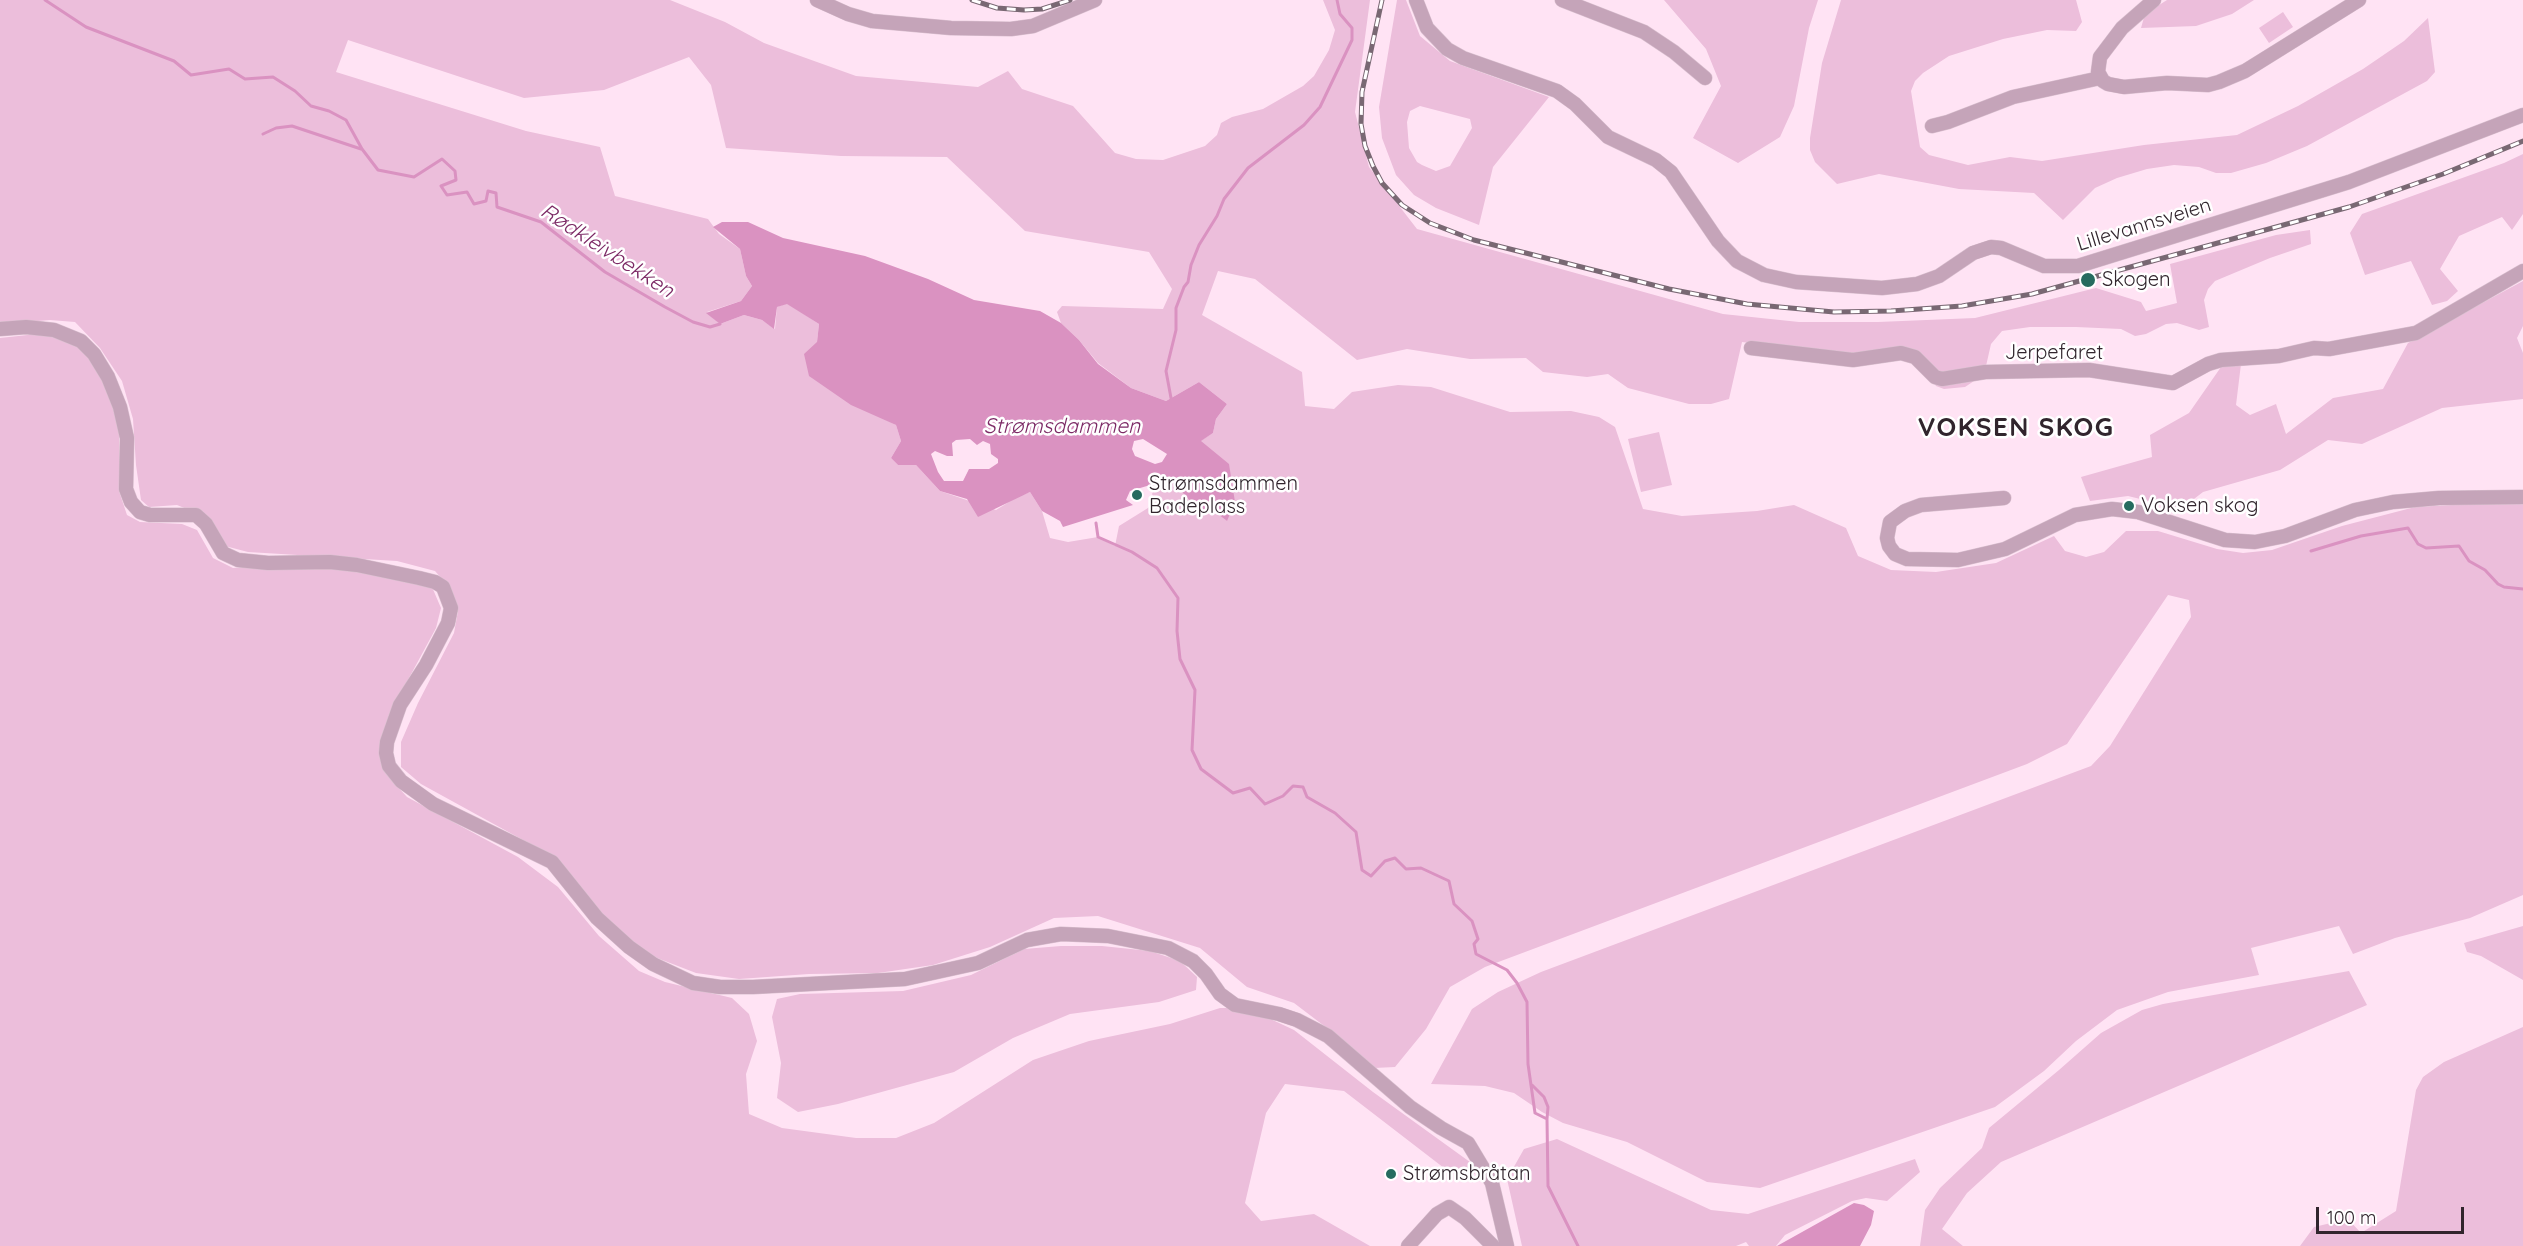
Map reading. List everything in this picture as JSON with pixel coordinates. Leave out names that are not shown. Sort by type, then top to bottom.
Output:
[{"type":"street","points":[[817,0],[848,14],[872,21],[951,28],[1011,29],[1033,26],[1095,0]]},
{"type":"street","name":"Lillevannsveien","points":[[1416,0],[1427,28],[1447,49],[1463,58],[1557,91],[1575,104],[1608,137],[1656,160],[1671,172],[1718,241],[1737,261],[1764,275],[1796,282],[1882,288],[1917,284],[1939,276],[1972,253],[1990,247],[2001,248],[2044,266],[2078,266],[2349,182],[2523,115]]},
{"type":"street","points":[[1562,0],[1644,32],[1682,58],[1705,78]]},
{"type":"street","points":[[2100,78],[2097,65],[2108,44],[2139,11],[2154,0]]},
{"type":"street","points":[[1932,126],[1974,113],[2013,97],[2100,78],[2115,87],[2167,83],[2208,85],[2220,82],[2245,71],[2359,0]]},
{"type":"street","name":"Jerpefaret","points":[[1751,348],[1852,360],[1865,360],[1890,353],[1900,353],[1915,357],[1935,377],[1942,379],[1985,372],[2089,370],[2173,383],[2221,360],[2271,357],[2314,348],[2329,349],[2416,333],[2523,271]]},
{"type":"street","points":[[0,329],[26,327],[54,330],[81,341],[94,354],[108,377],[120,407],[127,438],[126,489],[131,502],[140,512],[150,515],[196,515],[206,524],[223,553],[238,560],[330,562],[357,565],[435,582],[443,587],[451,608],[448,623],[426,665],[400,705],[387,742],[386,753],[389,766],[401,781],[433,804],[552,862],[602,924],[653,964],[693,982],[720,987],[753,987],[905,979],[978,963],[1027,940],[1061,934],[1108,936],[1168,948],[1193,961],[1206,974],[1220,994],[1235,1005],[1298,1020],[1328,1036],[1410,1107],[1468,1143],[1492,1183],[1507,1246]]},
{"type":"street","points":[[2004,498],[1922,505],[1905,512],[1890,522],[1887,538],[1889,546],[1895,554],[1907,559],[1958,560],[2005,549],[2066,519],[2092,511],[2126,510],[2224,540],[2255,542],[2285,536],[2355,510],[2393,502],[2439,498],[2523,497]]},
{"type":"street","points":[[1408,1246],[1437,1214],[1449,1207],[1465,1218],[1493,1246]]},
{"type":"shaded area","points":[[0,0],[670,0],[725,22],[764,43],[856,76],[978,87],[1008,71],[1022,89],[1073,106],[1115,153],[1136,159],[1163,160],[1205,146],[1217,135],[1221,123],[1232,117],[1263,109],[1303,86],[1314,76],[1329,50],[1335,30],[1323,0],[1370,0],[1355,112],[1369,167],[1417,229],[1723,314],[1799,322],[1975,318],[2096,288],[2141,302],[2146,311],[2177,303],[2170,264],[2276,235],[2310,230],[2311,244],[2215,281],[2208,289],[2204,300],[2209,327],[2199,330],[2177,323],[2166,324],[2146,334],[2135,336],[2121,329],[2076,327],[2030,327],[2002,331],[1991,344],[1986,366],[1980,377],[1965,387],[1944,389],[1936,386],[1917,355],[1855,357],[1742,342],[1729,399],[1711,404],[1689,404],[1628,388],[1608,374],[1587,377],[1543,372],[1526,358],[1470,359],[1407,349],[1357,360],[1255,279],[1218,271],[1202,315],[1302,372],[1305,406],[1334,409],[1352,392],[1398,385],[1431,387],[1510,412],[1571,411],[1599,417],[1615,427],[1643,509],[1682,516],[1757,511],[1794,505],[1846,528],[1858,556],[1891,570],[1936,572],[1996,563],[2054,536],[2065,551],[2086,557],[2104,552],[2126,531],[2158,531],[2217,549],[2243,553],[2272,550],[2342,526],[2415,507],[2523,501],[2523,895],[2470,918],[2395,938],[2353,954],[2339,926],[2251,948],[2259,975],[2168,992],[2117,1010],[2076,1041],[2044,1071],[1995,1107],[1760,1188],[1707,1182],[1627,1142],[1563,1123],[1514,1093],[1485,1086],[1431,1084],[1472,1009],[1498,992],[1541,972],[2091,766],[2110,746],[2191,617],[2189,600],[2168,595],[2067,744],[2027,764],[1485,967],[1450,987],[1426,1029],[1395,1067],[1374,1068],[1344,1041],[1294,1003],[1247,987],[1200,948],[1098,916],[1054,918],[990,947],[933,965],[878,973],[809,974],[739,979],[696,973],[652,956],[607,925],[552,856],[421,784],[401,767],[401,742],[454,633],[458,611],[450,588],[435,571],[397,561],[248,552],[225,546],[209,518],[177,505],[149,507],[141,500],[133,419],[122,381],[100,348],[75,322],[50,320],[0,324]],"holes":[[[348,40],[524,98],[604,90],[689,57],[711,85],[726,148],[841,156],[947,157],[1025,231],[1149,252],[1172,289],[1163,309],[1062,306],[1057,312],[1061,323],[1098,363],[1131,388],[1166,401],[1199,382],[1227,404],[1216,419],[1213,433],[1200,441],[1227,521],[1210,508],[1199,511],[1173,482],[1157,483],[1152,494],[1155,500],[1148,508],[1119,526],[1115,546],[1098,537],[1068,542],[1050,538],[1042,511],[1030,492],[996,510],[940,491],[916,465],[898,465],[891,458],[901,441],[896,425],[879,416],[817,342],[819,324],[787,303],[777,307],[775,329],[762,320],[744,315],[720,324],[707,312],[741,301],[752,286],[746,276],[740,249],[719,234],[708,219],[615,196],[600,147],[526,131],[336,72]]]},
{"type":"shaded area","points":[[1397,0],[1406,0],[1420,36],[1450,61],[1549,97],[1493,167],[1479,225],[1436,208],[1414,195],[1396,175],[1382,138],[1379,107]],"holes":[[[1420,106],[1470,119],[1472,128],[1450,166],[1436,171],[1417,162],[1409,148],[1407,122],[1410,111]]]},
{"type":"shaded area","points":[[1664,0],[1818,0],[1809,28],[1794,106],[1780,137],[1738,163],[1693,138],[1721,86],[1706,49]]},
{"type":"shaded area","points":[[1841,0],[2076,0],[2082,22],[2076,31],[2047,30],[2003,39],[1949,56],[1915,81],[1911,91],[1920,147],[1929,155],[1968,165],[2010,157],[2042,161],[2144,145],[2237,135],[2298,106],[2363,69],[2404,41],[2428,18],[2435,72],[2427,81],[2307,146],[2266,163],[2231,173],[2216,173],[2199,167],[2174,165],[2147,169],[2117,178],[2095,188],[2063,220],[2034,193],[1959,189],[1879,174],[1837,184],[1815,162],[1810,150],[1810,138],[1822,63]]},
{"type":"shaded area","points":[[2167,0],[2254,0],[2232,14],[2196,26],[2141,28],[2145,14]]},
{"type":"shaded area","points":[[2283,12],[2293,27],[2269,43],[2259,28]]},
{"type":"shaded area","points":[[2523,154],[2523,214],[2512,230],[2502,217],[2459,236],[2440,269],[2458,291],[2447,301],[2432,305],[2411,261],[2365,275],[2350,233],[2362,214]]},
{"type":"shaded area","points":[[2523,281],[2523,326],[2517,338],[2523,353],[2523,399],[2442,408],[2362,444],[2328,440],[2280,470],[2203,492],[2181,509],[2128,496],[2090,501],[2081,477],[2152,457],[2150,435],[2189,413],[2221,367],[2241,364],[2236,405],[2250,415],[2276,404],[2286,434],[2333,398],[2383,389],[2408,343]]},
{"type":"shaded area","points":[[46,333],[79,347],[100,370],[112,396],[119,429],[119,491],[127,515],[140,522],[182,524],[197,530],[213,558],[233,568],[315,563],[432,587],[441,608],[436,628],[389,715],[381,756],[387,775],[407,797],[518,857],[558,887],[599,936],[639,971],[665,982],[732,998],[749,1014],[757,1041],[746,1074],[749,1114],[782,1128],[856,1138],[896,1138],[934,1123],[1033,1060],[1089,1041],[1170,1024],[1220,1008],[1247,1008],[1294,1030],[1373,1092],[1481,1170],[1466,1178],[1444,1168],[1344,1091],[1285,1084],[1266,1113],[1245,1203],[1261,1221],[1314,1214],[1370,1246],[0,1246],[0,338]]},
{"type":"shaded area","points":[[1659,432],[1672,485],[1641,492],[1628,439]]},
{"type":"shaded area","points":[[2523,926],[2523,980],[2481,956],[2467,952],[2464,943]]},
{"type":"shaded area","points":[[1102,946],[1150,951],[1180,961],[1197,977],[1196,990],[1159,1002],[1070,1014],[1013,1038],[954,1072],[838,1104],[798,1112],[777,1098],[781,1063],[772,1017],[777,999],[800,994],[903,991],[971,975],[1024,949]]},
{"type":"shaded area","points":[[2349,971],[2367,1005],[2001,1162],[1967,1193],[1942,1229],[1963,1246],[1920,1246],[1925,1210],[1940,1188],[1982,1148],[1989,1128],[2101,1033],[2142,1010],[2163,1004]]},
{"type":"shaded area","points":[[2523,1027],[2523,1246],[2300,1246],[2314,1227],[2348,1219],[2361,1233],[2396,1211],[2416,1090],[2423,1077],[2444,1062]]},
{"type":"shaded area","points":[[1557,1139],[1711,1210],[1748,1214],[1915,1159],[1920,1172],[1887,1201],[1866,1198],[1852,1201],[1785,1235],[1776,1246],[1749,1246],[1746,1242],[1736,1246],[1522,1246],[1507,1179],[1524,1149]]},
{"type":"water","name":"Strømsdammen","points":[[722,222],[748,222],[783,238],[865,256],[928,279],[974,300],[1040,311],[1061,323],[1079,340],[1098,364],[1131,388],[1166,401],[1199,382],[1227,404],[1216,419],[1213,433],[1201,441],[1229,464],[1235,502],[1227,521],[1211,509],[1199,511],[1173,482],[1157,483],[1130,491],[1126,500],[1133,505],[1063,527],[1060,521],[1042,511],[1030,492],[978,517],[967,499],[940,491],[916,465],[898,465],[891,458],[901,441],[896,425],[851,405],[809,376],[804,354],[817,342],[819,324],[787,304],[777,307],[774,329],[762,320],[744,315],[720,324],[706,313],[741,301],[752,286],[746,276],[740,249],[713,227]],"holes":[[[970,439],[977,445],[983,441],[990,444],[991,454],[998,459],[998,463],[989,469],[969,469],[963,481],[944,481],[931,454],[935,451],[953,456],[952,443],[956,440]],[[1143,439],[1167,454],[1162,462],[1155,464],[1135,456],[1132,449],[1134,441]]]},
{"type":"water","points":[[1854,1203],[1864,1205],[1874,1211],[1871,1225],[1860,1246],[1777,1246]]},
{"type":"waterway","name":"Rødkleivbekken","points":[[45,0],[86,27],[174,61],[191,75],[229,69],[245,79],[273,77],[295,91],[311,106],[329,111],[346,120],[362,149],[378,170],[414,177],[442,159],[455,171],[456,180],[441,186],[447,195],[467,192],[474,204],[486,201],[488,191],[496,193],[497,207],[541,222],[605,272],[693,322],[710,327],[720,324]]},
{"type":"waterway","points":[[1171,398],[1166,371],[1176,330],[1176,308],[1188,282],[1191,265],[1199,245],[1217,216],[1224,199],[1248,168],[1304,125],[1320,107],[1352,40],[1352,28],[1340,14],[1337,0]]},
{"type":"waterway","points":[[263,134],[276,128],[292,126],[361,149]]},
{"type":"waterway","points":[[1096,523],[1098,537],[1132,552],[1157,568],[1178,598],[1177,631],[1180,659],[1195,690],[1192,750],[1201,769],[1233,793],[1250,788],[1265,804],[1283,796],[1293,786],[1303,787],[1307,797],[1335,813],[1356,832],[1362,870],[1371,876],[1385,861],[1395,858],[1406,869],[1421,868],[1449,881],[1454,904],[1472,921],[1478,939],[1474,944],[1476,954],[1507,970],[1527,1002],[1528,1064],[1535,1113],[1547,1119],[1548,1186],[1578,1246]]},
{"type":"waterway","points":[[2311,551],[2361,536],[2408,528],[2418,544],[2426,548],[2459,546],[2469,561],[2485,570],[2498,584],[2523,589]]},
{"type":"waterway","points":[[1532,1085],[1544,1097],[1548,1107],[1547,1119]]},
{"type":"railway","points":[[972,0],[997,8],[1024,10],[1042,9],[1070,0]]},
{"type":"railway","points":[[1382,0],[1362,92],[1361,124],[1365,146],[1373,166],[1382,183],[1402,205],[1430,223],[1474,240],[1669,289],[1747,304],[1834,312],[1891,311],[1962,306],[2032,294],[2349,207],[2443,174],[2523,141]]},
{"type":"place","name":"Skogen","points":[[2088,280]]},
{"type":"place","name":"Strømsdammen Badeplass","points":[[1137,495]]},
{"type":"place","name":"Voksen skog","points":[[2129,506]]},
{"type":"place","name":"Strømsbråtan","points":[[1391,1174]]},
{"type":"district","name":"VOKSEN SKOG","points":[[2016,428]]}]
